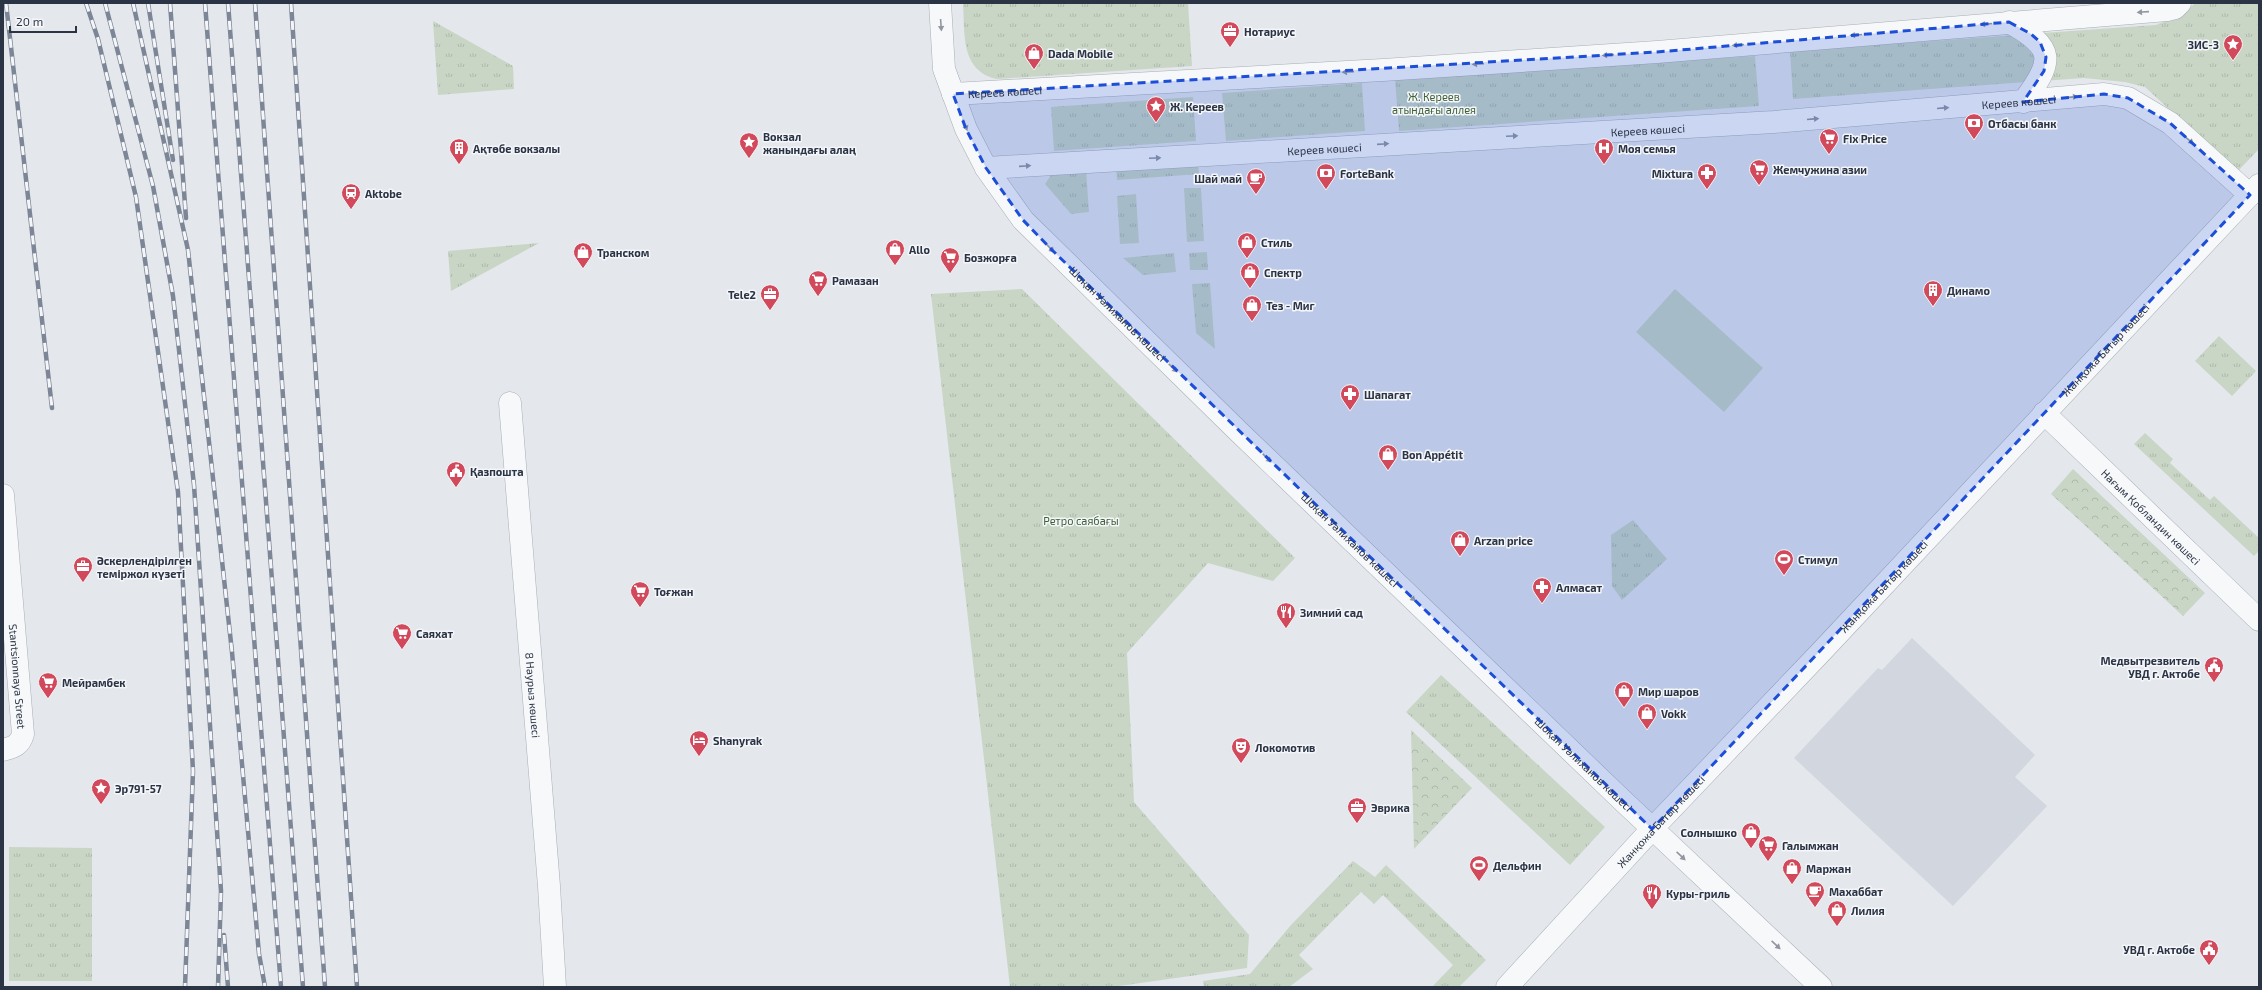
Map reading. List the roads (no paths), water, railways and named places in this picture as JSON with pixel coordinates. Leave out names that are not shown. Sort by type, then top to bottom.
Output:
[{"type":"street","name":"Шоқан Уәлиханов көшесі","points":[[940,3],[944,69],[966,129],[986,168],[1023,220],[1052,250],[1652,829],[1821,987]]},
{"type":"street","name":"Кереев көшесі","points":[[953,94],[1375,71],[1650,52],[2167,10],[2175,8],[2180,3]]},
{"type":"street","points":[[2009,22],[2031,34],[2040,42],[2046,57],[2044,71],[2023,102]]},
{"type":"street","name":"Кереев көшесі","points":[[986,168],[1774,122],[2104,94],[2128,98],[2170,123],[2254,190]]},
{"type":"street","name":"Жанқожа Батыр көшесі","points":[[1507,987],[1652,829],[1820,653],[2254,190]]},
{"type":"street","name":"8 Наурыз көшесі","points":[[510,403],[548,878],[555,987]]},
{"type":"street","name":"Нағым Қобландин көшесі","points":[[2044,413],[2259,620]]},
{"type":"street","name":"Stantsionnaya Street","points":[[3,495],[23,734],[21,742],[14,747],[3,750]]},
{"type":"railway","points":[[6,3],[52,408]]},
{"type":"railway","points":[[86,3],[98,39],[136,197],[178,492],[193,771],[185,987]]},
{"type":"railway","points":[[105,3],[153,186],[173,296],[194,485],[221,891],[218,987]]},
{"type":"railway","points":[[133,3],[188,250],[232,652],[259,954],[265,987]]},
{"type":"railway","points":[[148,3],[173,160]]},
{"type":"railway","points":[[170,3],[186,218]]},
{"type":"railway","points":[[205,3],[281,987]]},
{"type":"railway","points":[[228,3],[303,987]]},
{"type":"railway","points":[[255,3],[325,987]]},
{"type":"railway","points":[[291,3],[357,987]]},
{"type":"railway","points":[[224,935],[228,987]]},
{"type":"place","name":"Нотариус","points":[[1230,48]]},
{"type":"place","name":"ЗИС-3","points":[[2233,61]]},
{"type":"place","name":"Dada Mobile","points":[[1034,70]]},
{"type":"place","name":"Ж. Кереев","points":[[1156,123]]},
{"type":"place","name":"Отбасы банк","points":[[1974,140]]},
{"type":"place","name":"Fix Price","points":[[1829,155]]},
{"type":"place","name":"Вокзал жанындағы алаң","points":[[749,159]]},
{"type":"place","name":"Ақтөбе вокзалы","points":[[459,165]]},
{"type":"place","name":"Моя семья","points":[[1604,165]]},
{"type":"place","name":"Жемчужина азии","points":[[1759,186]]},
{"type":"place","name":"ForteBank","points":[[1326,190]]},
{"type":"place","name":"Mixtura","points":[[1707,190]]},
{"type":"place","name":"Шай май","points":[[1256,195]]},
{"type":"place","name":"Aktobe","points":[[351,210]]},
{"type":"place","name":"Стиль","points":[[1247,259]]},
{"type":"place","name":"Allo","points":[[895,266]]},
{"type":"place","name":"Транском","points":[[583,269]]},
{"type":"place","name":"Бозжорға","points":[[950,274]]},
{"type":"place","name":"Спектр","points":[[1250,289]]},
{"type":"place","name":"Рамазан","points":[[818,297]]},
{"type":"place","name":"Динамо","points":[[1933,307]]},
{"type":"place","name":"Tele2","points":[[770,311]]},
{"type":"place","name":"Тез - Миг","points":[[1252,322]]},
{"type":"place","name":"Шапагат","points":[[1350,411]]},
{"type":"place","name":"Bon Appétit","points":[[1388,471]]},
{"type":"place","name":"Қазпошта","points":[[456,488]]},
{"type":"place","name":"Arzan price","points":[[1460,557]]},
{"type":"place","name":"Стимул","points":[[1784,576]]},
{"type":"place","name":"Әскерлендірілген теміржол күзеті","points":[[83,583]]},
{"type":"place","name":"Алмасат","points":[[1542,604]]},
{"type":"place","name":"Тоғжан","points":[[640,608]]},
{"type":"place","name":"Зимний сад","points":[[1286,629]]},
{"type":"place","name":"Саяхат","points":[[402,650]]},
{"type":"place","name":"Медвытрезвитель УВД г. Актобе","points":[[2214,683]]},
{"type":"place","name":"Мейрамбек","points":[[48,699]]},
{"type":"place","name":"Мир шаров","points":[[1624,708]]},
{"type":"place","name":"Vokk","points":[[1647,730]]},
{"type":"place","name":"Shanyrak","points":[[699,757]]},
{"type":"place","name":"Локомотив","points":[[1241,764]]},
{"type":"place","name":"Эр791-57","points":[[101,805]]},
{"type":"place","name":"Эврика","points":[[1357,824]]},
{"type":"place","name":"Солнышко","points":[[1751,849]]},
{"type":"place","name":"Галымжан","points":[[1768,862]]},
{"type":"place","name":"Дельфин","points":[[1479,882]]},
{"type":"place","name":"Маржан","points":[[1792,885]]},
{"type":"place","name":"Махаббат","points":[[1815,908]]},
{"type":"place","name":"Куры-гриль","points":[[1652,910]]},
{"type":"place","name":"Лилия","points":[[1837,927]]},
{"type":"place","name":"УВД г. Актобе","points":[[2209,966]]},
{"type":"park label","name":"Ж. Кереев атындағы аллея","points":[[1434,102]]},
{"type":"park label","name":"Ретро саябағы","points":[[1081,520]]}]
